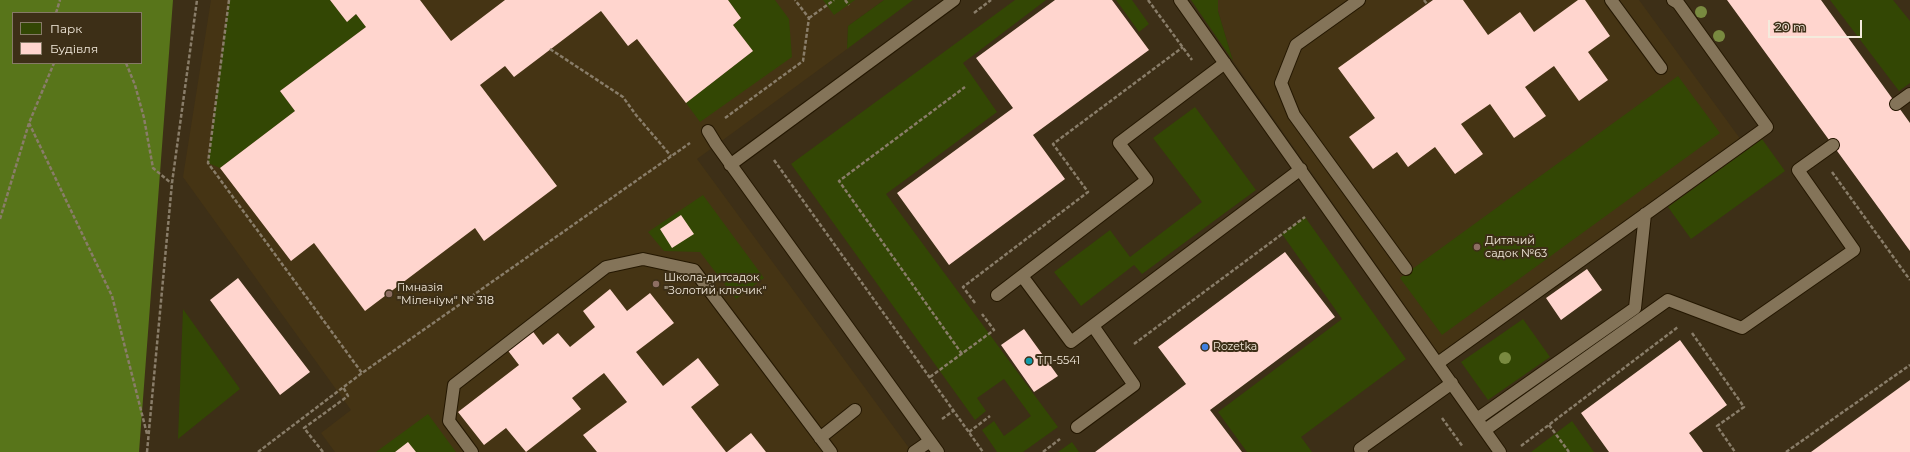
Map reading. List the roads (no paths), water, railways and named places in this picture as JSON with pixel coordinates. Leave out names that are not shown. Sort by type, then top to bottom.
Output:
[{"type":"lane","points":[[730,165],[954,0]]},
{"type":"lane","points":[[1180,0],[1500,452]]},
{"type":"lane","points":[[1358,0],[1296,45],[1281,83],[1294,115],[1406,269]]},
{"type":"lane","points":[[1611,0],[1661,68]]},
{"type":"lane","points":[[1438,363],[1767,127],[1678,3],[1673,0]]},
{"type":"lane","points":[[997,295],[1147,180],[1119,143],[1225,62]]},
{"type":"lane","points":[[1896,104],[1910,94]]},
{"type":"lane","points":[[708,131],[730,165],[938,452]]},
{"type":"lane","points":[[1485,430],[1668,300],[1742,328],[1854,250],[1798,170],[1833,145]]},
{"type":"lane","points":[[1022,276],[1071,342],[1301,169]]},
{"type":"lane","points":[[1477,420],[1635,308],[1645,214]]},
{"type":"lane","points":[[472,452],[449,421],[454,385],[606,267],[643,259],[694,270],[831,452]]},
{"type":"lane","points":[[1077,427],[1134,385],[1093,326]]},
{"type":"lane","points":[[1362,452],[1360,449],[1452,383]]},
{"type":"lane","points":[[820,438],[855,410]]},
{"type":"lane","points":[[914,452],[930,441]]},
{"type":"place","name":"Дитячий садок №63","points":[[1477,247]]},
{"type":"place","name":"Школа-дитсадок \"Золотий ключик\"","points":[[656,284]]},
{"type":"place","name":"Гімназія \"Міленіум\" № 318","points":[[389,294]]},
{"type":"place","name":"Rozetka","points":[[1205,347]]},
{"type":"place","name":"ТП-5541","points":[[1029,361]]}]
